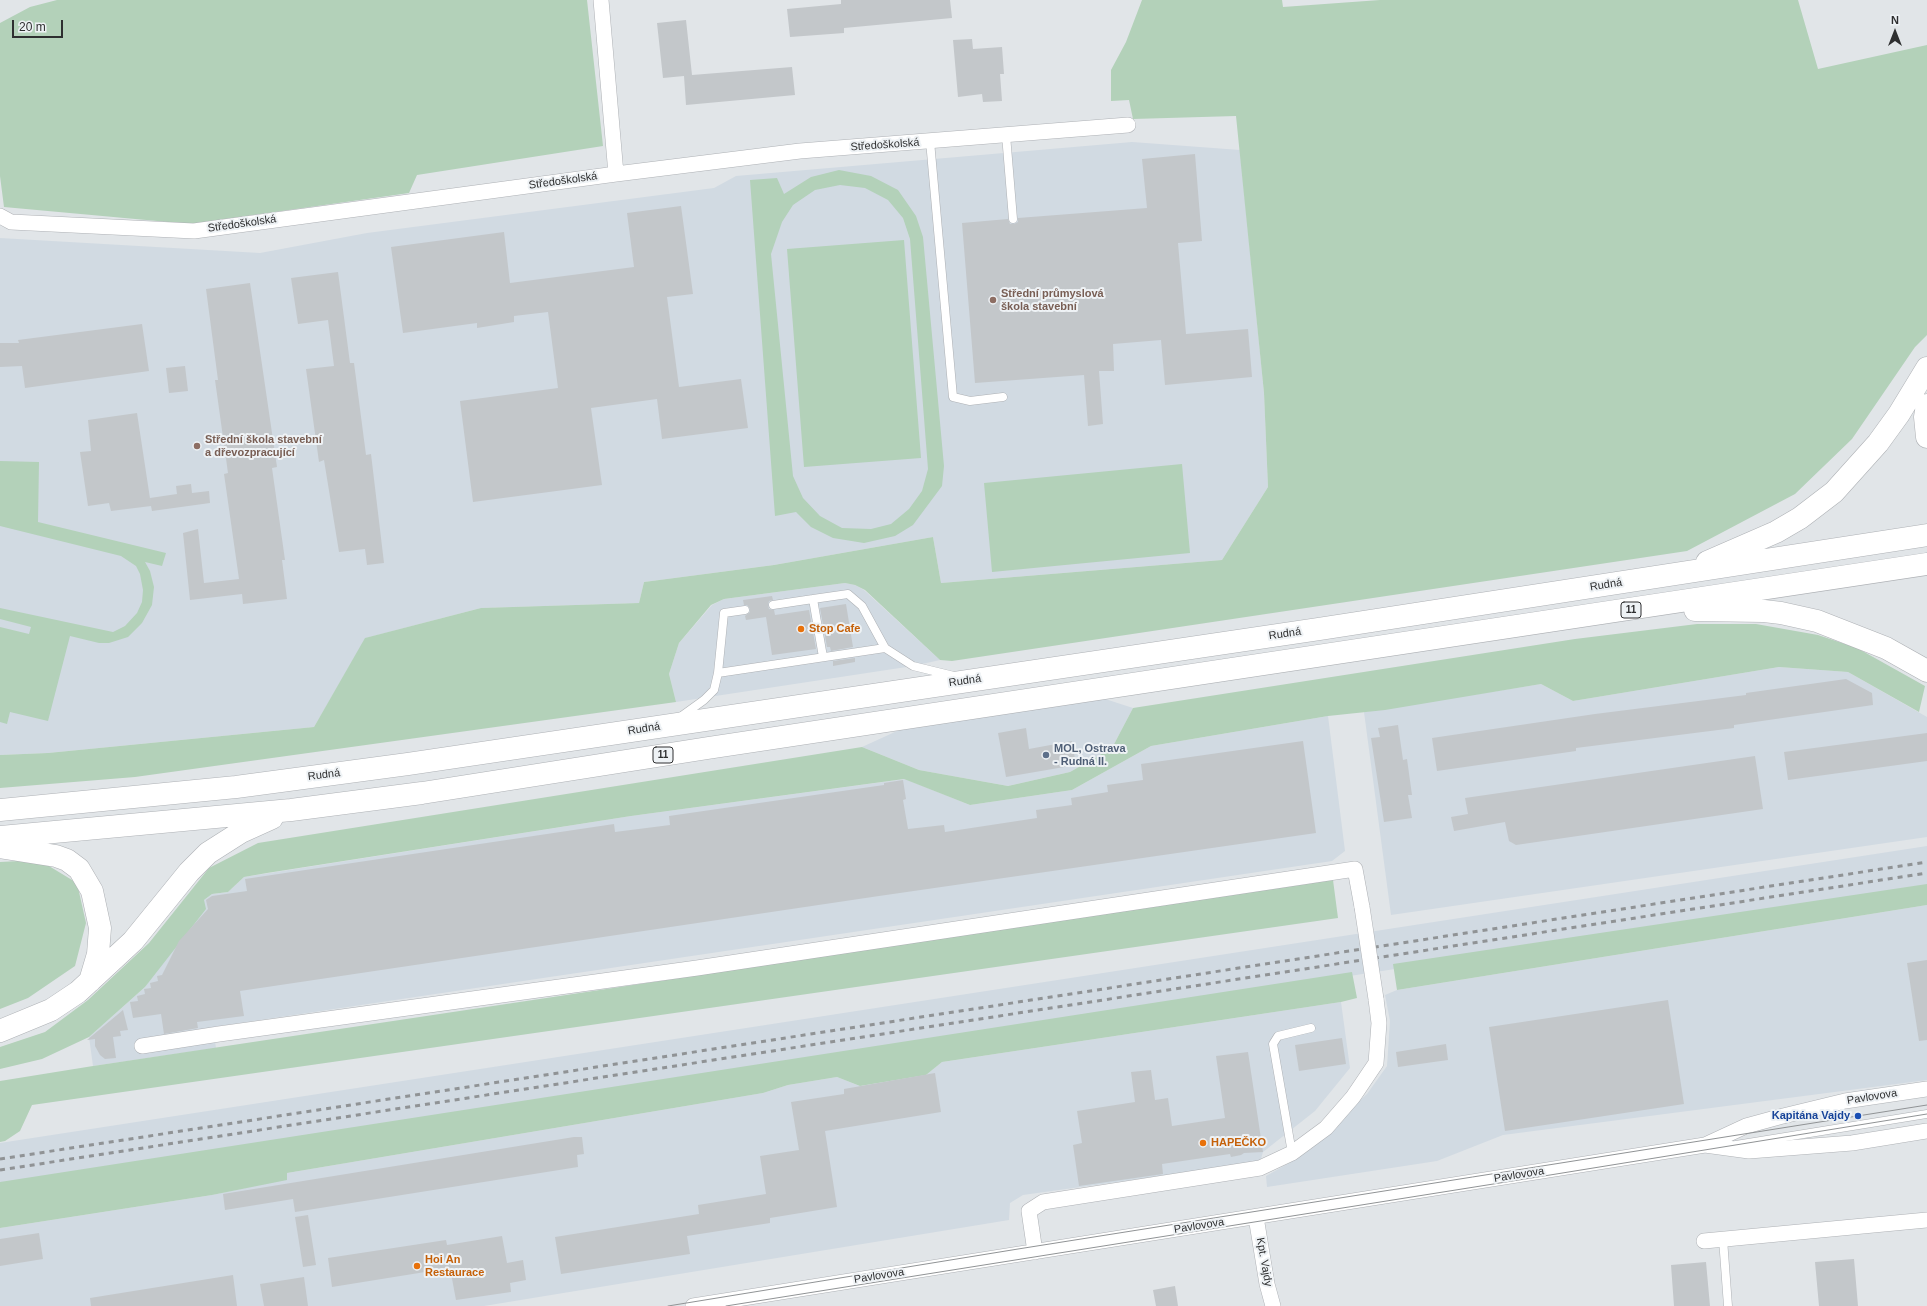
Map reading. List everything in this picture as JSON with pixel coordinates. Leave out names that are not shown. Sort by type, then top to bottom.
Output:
[{"type":"highway","points":[[1676,575],[1776,532],[1800,518],[1834,492],[1878,443],[1899,414],[1927,368]]},
{"type":"highway","points":[[1927,405],[1927,437]]},
{"type":"highway","name":"Rudná","points":[[0,810],[236,787],[408,764],[1676,575],[1927,535]]},
{"type":"highway","name":"11","points":[[0,837],[291,810],[422,793],[731,744],[1927,564]]},
{"type":"highway","points":[[1634,609],[1764,611],[1797,616],[1817,621],[1871,641],[1927,671]]},
{"type":"highway","points":[[0,1031],[51,1010],[90,981],[133,941],[189,872],[208,853],[241,832],[291,810]]},
{"type":"highway","points":[[0,847],[56,856],[67,860],[79,869],[92,891],[100,928],[98,954],[90,981]]},
{"type":"street","points":[[601,0],[616,174]]},
{"type":"street","name":"Středoškolská","points":[[0,216],[11,222],[194,231],[616,174],[800,151],[1006,136],[1128,125]]},
{"type":"street","points":[[142,1046],[704,967],[1355,869],[1379,1023],[1376,1063],[1353,1097],[1326,1128],[1292,1153],[1260,1168],[1043,1202],[1029,1211],[1035,1252]]},
{"type":"street","name":"Pavlovova","points":[[1712,1146],[1746,1126],[1778,1117],[1845,1101],[1927,1089]]},
{"type":"street","name":"Pavlovova","points":[[693,1306],[769,1300],[1035,1252],[1712,1146],[1749,1151],[1789,1149],[1852,1143],[1927,1131]]},
{"type":"street","name":"Kpt. Vajdy","points":[[1256,1218],[1267,1284],[1273,1306]]},
{"type":"street","points":[[1704,1241],[1927,1220]]},
{"type":"lane","points":[[1006,136],[1013,219]]},
{"type":"lane","points":[[930,142],[954,397],[970,401],[1004,397]]},
{"type":"lane","points":[[774,605],[848,594],[862,606],[885,648],[913,666],[972,680]]},
{"type":"lane","points":[[813,599],[823,657]]},
{"type":"lane","points":[[666,726],[704,700],[714,690],[718,673],[724,613],[745,610]]},
{"type":"lane","points":[[718,673],[885,648]]},
{"type":"lane","points":[[1292,1153],[1273,1044],[1278,1036],[1311,1028]]},
{"type":"lane","points":[[1712,1146],[1927,1114]]},
{"type":"lane","points":[[1723,1239],[1728,1306]]},
{"type":"shaded area","points":[[1132,142],[1240,150],[1264,393],[1268,487],[1222,560],[941,583],[933,537],[774,565],[644,582],[639,603],[481,608],[366,638],[314,727],[48,753],[0,755],[0,238],[260,253],[367,233],[714,188],[736,176]]},
{"type":"shaded area","points":[[845,583],[855,585],[864,590],[940,660],[913,666],[676,702],[669,674],[679,643],[712,605],[724,599]]},
{"type":"shaded area","points":[[1779,667],[1848,672],[1927,717],[1927,837],[1391,915],[1364,712],[1541,684],[1573,701]]},
{"type":"shaded area","points":[[1099,697],[1133,708],[1112,748],[1070,772],[1008,786],[919,770],[862,747],[908,726]]},
{"type":"shaded area","points":[[1328,716],[1345,851],[1332,861],[213,1027],[216,1048],[93,1066],[89,1037],[145,987],[204,900],[212,894],[228,892],[244,877],[631,816],[905,779],[970,805],[1072,790],[1151,746]]},
{"type":"shaded area","points":[[1927,846],[1927,887],[0,1184],[0,1143]]},
{"type":"shaded area","points":[[1927,905],[1927,1080],[1503,1135],[1437,1161],[1267,1187],[1266,1176],[1291,1162],[1367,1094],[1387,1066],[1390,1021],[1385,995],[1397,990]]},
{"type":"shaded area","points":[[1341,1002],[1350,1068],[1315,1111],[1263,1152],[1260,1162],[1023,1195],[1010,1203],[1009,1220],[484,1306],[0,1306],[0,1228],[212,1195],[287,1179],[287,1173],[763,1093],[788,1085],[837,1077],[860,1086],[926,1075],[942,1062]]},
{"type":"green space","points":[[57,0],[587,0],[603,146],[417,175],[409,193],[190,224],[4,207],[0,176],[0,23],[30,7]]},
{"type":"green space","points":[[1142,0],[1282,0],[1283,7],[1380,0],[1798,0],[1818,69],[1927,45],[1927,335],[1915,347],[1852,439],[1795,494],[1687,551],[952,661],[940,660],[865,590],[855,585],[845,583],[724,599],[711,605],[679,643],[669,674],[676,702],[135,777],[0,788],[0,755],[48,753],[314,727],[365,638],[481,608],[639,603],[644,582],[774,565],[933,537],[941,583],[1222,560],[1268,487],[1264,393],[1236,116],[1133,119],[1129,100],[1111,101],[1111,70],[1126,42]]},
{"type":"green space","points":[[839,170],[871,176],[898,190],[916,216],[923,237],[944,466],[942,486],[913,525],[895,536],[864,543],[833,538],[811,527],[796,512],[775,516],[750,180],[777,178],[784,194],[811,177]],"holes":[[[840,185],[865,188],[888,200],[903,218],[910,239],[928,469],[922,491],[909,509],[891,524],[871,529],[842,528],[820,516],[803,498],[793,476],[771,254],[782,222],[793,205],[815,190]]]},
{"type":"green space","points":[[904,240],[921,458],[804,467],[787,249]]},
{"type":"green space","points":[[0,461],[39,462],[38,522],[166,553],[162,566],[145,562],[150,571],[154,587],[152,605],[142,623],[128,637],[109,643],[99,643],[70,636],[48,721],[10,712],[7,724],[0,722],[0,627],[29,634],[31,627],[0,619],[0,608],[113,632],[125,626],[137,613],[142,602],[143,590],[140,574],[136,566],[121,556],[0,526]]},
{"type":"green space","points":[[1182,464],[1190,553],[992,572],[984,483]]},
{"type":"green space","points":[[1697,624],[1756,624],[1818,635],[1857,648],[1925,686],[1919,712],[1848,672],[1779,667],[1573,701],[1541,684],[1385,710],[1328,716],[1151,746],[1072,790],[970,805],[904,779],[631,816],[244,877],[228,892],[212,894],[204,900],[206,909],[145,987],[89,1037],[42,1059],[0,1069],[0,1047],[45,1032],[88,1000],[149,943],[209,868],[258,843],[862,747],[919,770],[1008,786],[1070,772],[1112,748],[1133,708],[1575,639]]},
{"type":"green space","points":[[39,860],[77,883],[86,923],[75,966],[28,998],[0,1009],[0,862]]},
{"type":"green space","points":[[1333,880],[1338,918],[32,1105],[20,1131],[5,1141],[0,1142],[0,1081]]},
{"type":"green space","points":[[1927,884],[1927,905],[1397,990],[1393,964]]},
{"type":"green space","points":[[1352,972],[1357,998],[1341,1002],[942,1062],[926,1075],[860,1086],[837,1077],[788,1085],[763,1093],[287,1173],[287,1180],[212,1195],[0,1228],[0,1182]]},
{"type":"building","points":[[841,0],[950,0],[952,18],[844,28],[844,33],[790,37],[787,9],[841,4]]},
{"type":"building","points":[[686,20],[692,75],[792,67],[795,95],[686,105],[684,76],[663,78],[657,23]]},
{"type":"building","points":[[972,39],[973,49],[1002,47],[1004,74],[1000,74],[1002,101],[983,102],[982,94],[958,97],[953,40]]},
{"type":"building","points":[[1195,154],[1202,241],[1178,243],[1186,334],[1248,329],[1252,377],[1165,385],[1161,340],[1113,344],[1114,371],[1099,371],[1103,424],[1088,426],[1084,375],[975,383],[962,223],[1008,219],[1010,224],[1014,224],[1018,222],[1018,218],[1147,208],[1142,159]]},
{"type":"building","points":[[681,206],[693,294],[667,297],[679,387],[741,379],[748,428],[662,439],[657,399],[591,408],[602,485],[473,502],[460,401],[558,388],[548,312],[514,316],[514,322],[477,328],[477,323],[403,333],[391,247],[504,232],[510,283],[634,267],[627,213]]},
{"type":"building","points":[[338,272],[350,363],[354,363],[366,455],[371,454],[384,563],[367,565],[365,549],[339,552],[324,460],[319,462],[306,369],[334,366],[328,320],[298,324],[291,278]]},
{"type":"building","points":[[250,283],[277,467],[272,468],[285,560],[282,560],[287,599],[243,604],[242,594],[190,600],[183,533],[198,529],[204,583],[239,579],[224,474],[228,473],[215,380],[218,380],[206,289]]},
{"type":"building","points":[[142,324],[149,371],[25,388],[22,366],[0,367],[0,343],[19,343],[18,340]]},
{"type":"building","points":[[185,366],[188,391],[169,393],[166,368]]},
{"type":"building","points":[[137,413],[151,505],[150,498],[177,494],[176,486],[191,484],[192,493],[209,491],[210,503],[152,511],[151,506],[111,511],[109,503],[88,506],[80,452],[91,451],[88,420]]},
{"type":"building","points":[[772,596],[773,600],[769,601],[768,605],[769,609],[774,610],[775,615],[809,610],[816,649],[772,655],[766,617],[746,620],[745,616],[750,612],[750,609],[747,605],[744,605],[743,600]]},
{"type":"building","points":[[846,604],[853,647],[831,651],[830,647],[827,647],[820,608]]},
{"type":"building","points":[[855,658],[855,662],[833,666],[833,661]]},
{"type":"building","points":[[1846,679],[1872,693],[1873,705],[1734,725],[1734,728],[1576,748],[1576,751],[1437,771],[1432,738],[1595,714],[1746,695],[1746,693]]},
{"type":"building","points":[[1398,725],[1403,760],[1407,759],[1412,795],[1408,795],[1412,818],[1384,822],[1371,738],[1380,737],[1378,728]]},
{"type":"building","points":[[1026,728],[1029,749],[1072,741],[1076,765],[1006,777],[998,733]]},
{"type":"building","points":[[1927,733],[1927,761],[1788,780],[1784,752]]},
{"type":"building","points":[[1303,741],[1316,833],[240,991],[244,1016],[197,1022],[198,1028],[164,1034],[161,1014],[133,1018],[130,1002],[138,1001],[137,996],[145,994],[144,989],[151,988],[150,983],[158,981],[157,976],[162,975],[179,941],[208,909],[206,900],[212,896],[247,891],[245,879],[614,824],[615,832],[670,825],[669,816],[884,785],[884,783],[903,780],[906,799],[903,800],[908,829],[944,825],[945,832],[1037,818],[1036,810],[1072,805],[1071,798],[1108,792],[1107,785],[1143,780],[1141,764]]},
{"type":"building","points":[[1755,756],[1763,809],[1516,845],[1509,841],[1505,822],[1454,831],[1451,817],[1468,814],[1465,798]]},
{"type":"building","points":[[1927,960],[1927,1040],[1919,1041],[1907,963]]},
{"type":"building","points":[[1668,1000],[1684,1104],[1505,1131],[1489,1027]]},
{"type":"building","points":[[123,1010],[128,1030],[120,1031],[121,1036],[113,1037],[116,1058],[105,1059],[100,1055],[95,1046],[95,1039],[87,1040]]},
{"type":"building","points":[[1342,1038],[1346,1064],[1299,1071],[1295,1045]]},
{"type":"building","points":[[1446,1044],[1448,1060],[1398,1067],[1396,1052]]},
{"type":"building","points":[[1248,1052],[1263,1152],[1244,1153],[1231,1157],[1230,1154],[1162,1164],[1163,1174],[1079,1186],[1073,1145],[1082,1143],[1077,1111],[1135,1102],[1131,1072],[1151,1070],[1155,1100],[1168,1098],[1172,1126],[1225,1118],[1216,1056]]},
{"type":"building","points":[[935,1073],[941,1112],[825,1131],[837,1207],[770,1218],[770,1223],[687,1236],[690,1254],[561,1274],[555,1237],[699,1214],[698,1205],[766,1194],[760,1156],[799,1150],[791,1102],[844,1094],[844,1089]]},
{"type":"building","points":[[574,1137],[582,1137],[584,1154],[577,1155],[578,1167],[295,1212],[293,1199],[225,1210],[223,1194]]},
{"type":"building","points":[[308,1215],[316,1265],[303,1267],[295,1217]]},
{"type":"building","points":[[39,1233],[43,1259],[0,1266],[0,1239]]},
{"type":"building","points":[[502,1236],[507,1263],[523,1260],[526,1280],[510,1283],[511,1292],[456,1300],[450,1268],[332,1287],[328,1258],[446,1240],[447,1245]]},
{"type":"building","points":[[1854,1259],[1858,1306],[1819,1306],[1815,1262]]},
{"type":"building","points":[[1706,1262],[1710,1306],[1674,1306],[1671,1265]]},
{"type":"building","points":[[233,1275],[237,1306],[91,1306],[90,1298]]},
{"type":"building","points":[[304,1277],[308,1306],[264,1306],[260,1284]]},
{"type":"building","points":[[1175,1286],[1178,1306],[1156,1306],[1153,1290]]},
{"type":"tram line","points":[[668,1306],[1927,1105]]},
{"type":"tram line","points":[[726,1306],[1927,1114]]},
{"type":"railway","points":[[0,1159],[1927,862]]},
{"type":"railway","points":[[0,1170],[1927,873]]},
{"type":"place","name":"Střední průmyslová škola stavební","points":[[993,300]]},
{"type":"place","name":"Střední škola stavební a dřevozpracující","points":[[197,446]]},
{"type":"place","name":"Stop Cafe","points":[[801,629]]},
{"type":"place","name":"MOL, Ostrava - Rudná II.","points":[[1046,755]]},
{"type":"place","name":"Kapitána Vajdy","points":[[1858,1116]]},
{"type":"place","name":"HAPEČKO","points":[[1203,1143]]},
{"type":"place","name":"Hoi An Restaurace","points":[[417,1266]]}]
